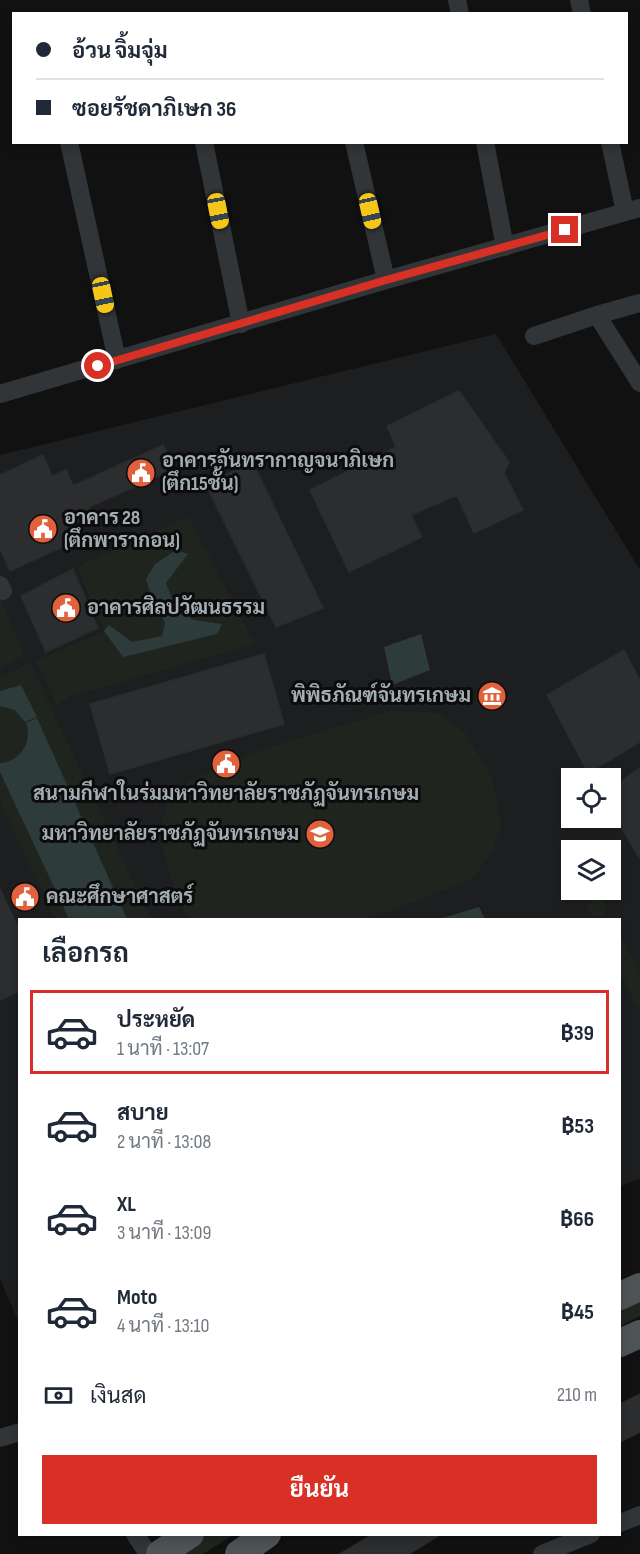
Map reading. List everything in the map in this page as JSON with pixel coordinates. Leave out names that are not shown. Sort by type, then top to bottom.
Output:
[{"type":"main road","points":[[621,1296],[640,1287]]},
{"type":"main road","points":[[621,1343],[640,1334]]},
{"type":"main road","points":[[160,1554],[187,1536]]},
{"type":"main road","points":[[239,1554],[264,1536]]},
{"type":"street","points":[[69,144],[117,360]]},
{"type":"street","points":[[204,144],[241,324]]},
{"type":"street","points":[[354,144],[386,280]]},
{"type":"street","points":[[485,144],[505,247]]},
{"type":"street","points":[[0,394],[633,210],[611,144]]},
{"type":"street","points":[[534,336],[640,303]]},
{"type":"street","points":[[597,315],[640,383]]},
{"type":"street","points":[[0,1438],[18,1433]]},
{"type":"street","points":[[621,1523],[640,1515]]},
{"type":"street","points":[[136,1536],[148,1554]]},
{"type":"street","points":[[542,1554],[586,1536]]},
{"type":"shaded area","name":"มหาวิทยาลัยราชภัฏจันทรเกษม","points":[[496,334],[640,570],[640,1179],[621,1186],[621,918],[18,918],[18,1321],[0,1279],[0,455]]},
{"type":"shaded area","points":[[188,516],[255,644],[69,697],[57,705],[36,661],[104,631],[77,567]]},
{"type":"shaded area","points":[[176,550],[188,554],[166,583],[176,610],[194,620],[222,624],[217,634],[123,657],[104,631],[109,625],[132,642],[162,636],[165,623],[146,579],[155,564]]},
{"type":"shaded area","points":[[0,597],[25,656],[0,668]]},
{"type":"shaded area","points":[[421,634],[430,670],[392,685],[384,647]]},
{"type":"shaded area","points":[[30,663],[151,918],[55,918],[0,802],[0,677]]},
{"type":"shaded area","points":[[21,685],[37,717],[25,722],[15,710],[0,706],[0,691]]},
{"type":"shaded area","points":[[390,711],[438,713],[465,732],[492,779],[501,824],[492,852],[471,880],[371,918],[189,918],[178,901],[159,835],[168,799],[194,778],[263,749]]},
{"type":"shaded area","points":[[37,718],[127,918],[69,918],[0,772],[0,763],[13,759],[23,750],[28,737],[26,723]]},
{"type":"shaded area","points":[[592,900],[602,900],[606,904],[606,912],[601,917],[593,917],[588,912],[588,904]]},
{"type":"shaded area","points":[[479,907],[484,918],[443,918]]},
{"type":"shaded area","points":[[621,937],[640,973],[640,1010],[621,978]]},
{"type":"shaded area","points":[[640,1298],[640,1316],[621,1326],[621,1307]]},
{"type":"shaded area","points":[[204,1536],[231,1536],[203,1554],[177,1554]]},
{"type":"building","points":[[459,391],[509,462],[504,473],[523,510],[474,533],[457,495],[411,515],[422,537],[349,572],[310,490],[396,447],[387,426]]},
{"type":"building","points":[[163,445],[175,469],[89,507],[93,515],[75,523],[82,538],[10,571],[0,549],[0,475],[43,455],[52,476],[66,470],[73,486]]},
{"type":"building","points":[[252,461],[323,608],[276,627],[206,485]]},
{"type":"building","points":[[73,569],[98,628],[46,652],[21,596]]},
{"type":"building","points":[[624,650],[640,681],[640,742],[596,768],[585,768],[547,695]]},
{"type":"building","points":[[264,654],[284,724],[110,774],[90,704]]},
{"type":"building","points":[[640,768],[640,859],[621,827],[621,781]]},
{"type":"building","points":[[0,889],[18,927],[18,992],[0,1000]]},
{"type":"building","points":[[640,1394],[640,1432],[621,1442],[621,1404]]},
{"type":"building","points":[[370,1536],[438,1536],[409,1554],[340,1554]]},
{"type":"place","name":"อาคารจันทรากาญจนาภิเษก (ตึก15ชั้น)","points":[[141,473]]},
{"type":"place","name":"อาคาร 28 (ตึกพารากอน)","points":[[43,529]]},
{"type":"place","name":"อาคารศิลปวัฒนธรรม","points":[[66,608]]},
{"type":"place","name":"พิพิธภัณฑ์จันทรเกษม","points":[[492,696]]},
{"type":"place","name":"สนามกีฬาในร่มมหาวิทยาลัยราชภัฏจันทรเกษม","points":[[226,764]]},
{"type":"place","name":"มหาวิทยาลัยราชภัฏจันทรเกษม","points":[[320,834]]},
{"type":"place","name":"คณะศึกษาศาสตร์","points":[[25,897]]},
{"type":"route","points":[[98,366],[386,280],[565,230]]}]
